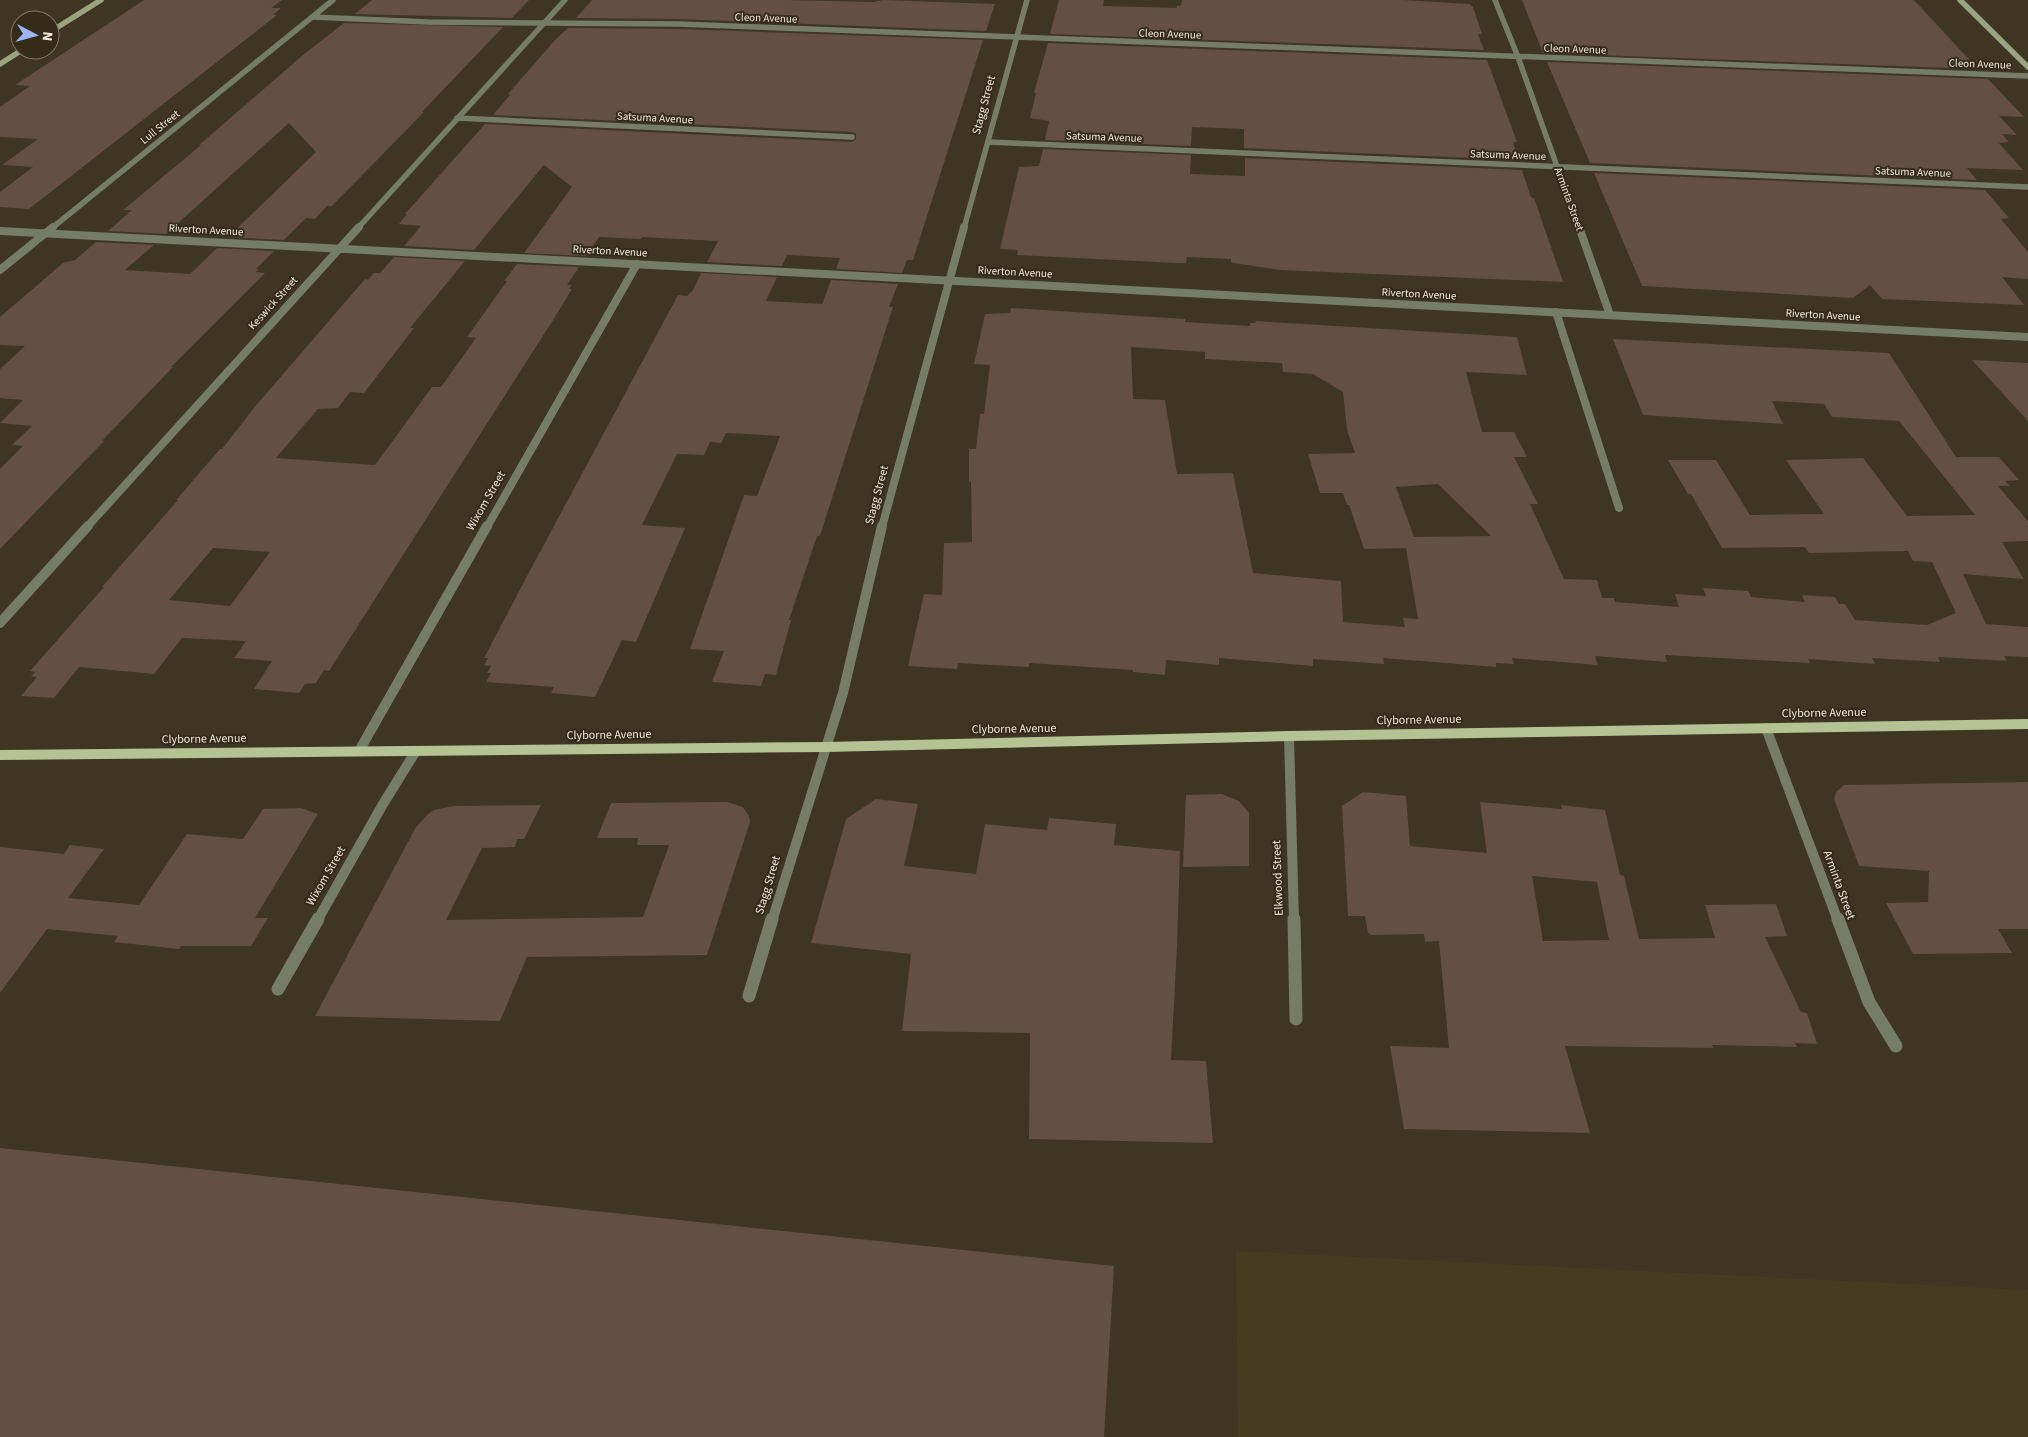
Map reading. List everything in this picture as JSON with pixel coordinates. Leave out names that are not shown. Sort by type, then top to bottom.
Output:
[{"type":"main road","points":[[60,26],[100,0]]},
{"type":"main road","points":[[1960,0],[2026,64]]},
{"type":"main road","name":"Clyborne Avenue","points":[[0,755],[826,747],[1288,736],[2028,724]]},
{"type":"street","points":[[94,0],[100,0]]},
{"type":"street","name":"Lull Street","points":[[0,270],[333,0]]},
{"type":"street","name":"Keswick Street","points":[[0,623],[338,248],[565,0]]},
{"type":"street","name":"Stagg Street","points":[[749,996],[808,800],[843,692],[884,518],[1027,0]]},
{"type":"street","name":"Arminta Street","points":[[1495,0],[1518,57],[1610,315]]},
{"type":"street","name":"Cleon Avenue","points":[[312,17],[428,22],[678,24],[2028,76]]},
{"type":"street","name":"Satsuma Avenue","points":[[457,118],[852,137]]},
{"type":"street","name":"Satsuma Avenue","points":[[988,142],[2028,186]]},
{"type":"street","name":"Riverton Avenue","points":[[0,231],[2028,337]]},
{"type":"street","name":"Wixom Street","points":[[359,751],[637,264]]},
{"type":"street","points":[[1556,312],[1619,508]]},
{"type":"street","name":"Arminta Street","points":[[1766,728],[1869,1002],[1896,1046]]},
{"type":"street","name":"Elkwood Street","points":[[1288,736],[1296,1020]]},
{"type":"street","name":"Wixom Street","points":[[278,989],[383,804],[416,751]]},
{"type":"shaded area","points":[[1236,1251],[2028,1290],[2028,1437],[1238,1437]]},
{"type":"building","points":[[144,0],[282,0],[271,8],[281,8],[273,15],[277,15],[29,209],[0,207],[0,192],[33,167],[2,165],[38,139],[0,137],[0,107],[30,86],[15,85],[53,60],[60,60],[60,55]]},
{"type":"building","points":[[372,0],[529,0],[512,18],[355,14]]},
{"type":"building","points":[[592,0],[874,2],[883,0],[995,4],[986,31],[678,19],[576,18]]},
{"type":"building","points":[[1059,0],[1104,0],[1103,6],[1177,8],[1177,6],[1181,5],[1182,0],[1403,0],[1470,4],[1473,7],[1482,34],[1478,34],[1484,50],[1050,34]]},
{"type":"building","points":[[1522,0],[1914,0],[1978,69],[1543,53]]},
{"type":"building","points":[[344,23],[503,27],[422,112],[424,112],[332,206],[327,206],[315,219],[306,218],[284,240],[228,237],[316,152],[289,123],[166,234],[108,231],[132,210],[123,210],[201,145],[199,145],[303,55]]},
{"type":"building","points":[[568,28],[678,29],[983,40],[913,260],[907,260],[902,273],[836,269],[840,258],[787,255],[782,266],[707,262],[718,241],[642,237],[641,239],[599,237],[586,256],[524,253],[572,187],[544,165],[474,250],[404,246],[421,226],[399,224],[407,214],[405,214],[485,124],[852,142],[856,139],[856,134],[852,132],[493,115],[510,95],[508,94],[555,40]]},
{"type":"building","points":[[1048,43],[1487,60],[1517,142],[1513,142],[1518,160],[1244,148],[1244,129],[1192,127],[1191,146],[1045,140],[1049,121],[1030,118],[1036,93],[1034,93]]},
{"type":"building","points":[[1547,62],[1988,79],[2024,117],[1999,116],[2017,135],[2002,134],[2009,142],[1999,143],[2023,170],[1967,168],[1977,180],[1590,163]]},
{"type":"building","points":[[1043,149],[1191,155],[1190,174],[1245,176],[1245,158],[1522,170],[1531,197],[1534,198],[1563,282],[1280,270],[1234,263],[1231,262],[1231,259],[1187,257],[1186,263],[1177,263],[1017,255],[1018,250],[1000,249],[1019,167],[1039,166]]},
{"type":"building","points":[[1594,173],[1985,190],[2009,218],[2001,219],[2028,252],[2028,279],[2002,277],[2024,305],[1882,299],[1870,285],[1853,298],[1642,286]]},
{"type":"building","points":[[96,242],[154,245],[125,270],[190,274],[217,248],[274,251],[256,269],[259,269],[256,272],[265,273],[171,367],[173,367],[0,549],[0,469],[23,446],[12,445],[32,426],[0,423],[23,400],[0,398],[0,369],[25,346],[0,345],[0,317],[63,263],[75,260]]},
{"type":"building","points":[[394,257],[465,261],[410,328],[414,328],[364,393],[350,392],[338,408],[318,409],[276,458],[375,465],[432,387],[441,387],[476,338],[467,337],[517,264],[579,267],[567,285],[572,285],[569,289],[572,289],[555,317],[329,671],[324,670],[316,683],[305,684],[299,693],[254,689],[272,661],[234,658],[246,641],[182,638],[154,674],[79,667],[54,698],[21,696],[37,677],[31,676],[35,672],[30,671],[104,587],[102,587],[220,449],[222,449],[253,409],[365,279],[368,280],[374,273],[380,273]],"holes":[[[213,548],[270,552],[230,606],[169,600]]]},
{"type":"building","points":[[701,273],[777,277],[766,301],[822,304],[831,280],[898,284],[889,307],[893,307],[820,536],[817,536],[789,620],[791,620],[776,675],[765,674],[761,686],[712,682],[724,651],[690,649],[744,495],[757,496],[780,436],[726,433],[721,443],[710,442],[704,455],[677,454],[642,525],[685,528],[636,642],[622,640],[595,697],[551,693],[554,687],[486,682],[491,673],[487,673],[491,666],[484,665],[488,658],[484,658],[526,578],[678,295],[687,296],[693,290]]},
{"type":"building","points":[[1011,308],[1185,319],[1185,322],[1250,326],[1250,323],[1256,323],[1255,321],[1517,337],[1527,375],[1466,372],[1482,432],[1514,432],[1527,457],[1514,457],[1538,504],[1530,504],[1564,579],[1597,580],[1602,598],[1614,598],[1615,602],[1679,607],[1675,594],[1706,596],[1703,588],[1748,591],[1751,597],[1805,602],[1802,595],[1835,597],[1839,604],[1845,604],[1855,620],[1927,625],[1956,613],[1932,562],[1913,561],[1908,551],[1809,553],[1805,547],[1722,548],[1691,494],[1688,494],[1668,460],[1716,460],[1750,515],[1824,514],[1786,460],[1863,458],[1907,516],[1975,515],[1899,421],[1832,417],[1824,404],[1772,401],[1783,424],[1643,415],[1613,339],[1889,353],[1956,457],[1999,457],[2019,480],[2005,481],[2010,486],[1998,486],[2028,521],[2028,541],[2002,542],[2024,579],[1963,574],[1986,624],[2028,627],[2028,657],[2004,656],[2007,661],[1938,657],[1940,662],[1872,658],[1875,664],[1808,659],[1810,663],[1665,655],[1667,662],[1595,656],[1598,665],[1512,658],[1514,664],[1496,663],[1496,667],[1383,658],[1384,664],[1313,659],[1313,666],[1219,658],[1219,665],[1166,660],[1165,675],[1133,672],[1133,670],[1029,663],[1029,667],[958,663],[957,669],[908,666],[924,594],[942,595],[944,543],[972,542],[969,449],[976,449],[980,414],[984,414],[990,365],[974,364],[985,314],[1010,313]],"holes":[[[1131,347],[1205,352],[1205,359],[1282,363],[1283,372],[1313,374],[1343,392],[1347,430],[1355,453],[1308,454],[1320,493],[1343,493],[1364,549],[1406,548],[1418,619],[1403,618],[1405,627],[1343,622],[1341,581],[1253,573],[1233,473],[1177,474],[1165,400],[1133,399]],[[1438,484],[1491,536],[1414,537],[1396,487]]]},
{"type":"building","points":[[1972,360],[2028,363],[2028,421]]},
{"type":"building","points":[[2028,782],[2028,929],[1998,929],[2012,953],[1913,954],[1886,903],[1928,902],[1929,871],[1859,866],[1834,799],[1836,792],[1844,785]]},
{"type":"building","points":[[1363,792],[1406,796],[1410,846],[1487,853],[1480,802],[1562,809],[1561,805],[1605,810],[1620,875],[1624,876],[1639,939],[1715,938],[1705,905],[1776,904],[1787,936],[1765,937],[1801,1012],[1807,1013],[1817,1044],[1795,1043],[1797,1047],[1712,1045],[1713,1048],[1565,1046],[1590,1133],[1404,1129],[1390,1046],[1449,1048],[1439,941],[1425,942],[1424,934],[1371,935],[1368,933],[1365,916],[1348,916],[1342,806]],"holes":[[[1532,876],[1597,882],[1609,940],[1543,941]]]},
{"type":"building","points":[[1222,794],[1239,801],[1249,813],[1249,866],[1183,867],[1186,795]]},
{"type":"building","points":[[876,799],[918,804],[904,866],[976,874],[985,824],[1047,830],[1049,818],[1116,824],[1114,845],[1180,851],[1171,1060],[1206,1061],[1213,1143],[1029,1139],[1030,1033],[902,1031],[911,954],[811,943],[846,819]]},
{"type":"building","points":[[727,802],[743,807],[749,816],[750,822],[707,955],[527,957],[500,1021],[315,1016],[416,827],[434,810],[454,806],[541,805],[524,839],[517,839],[515,847],[482,848],[446,920],[643,917],[669,845],[637,845],[638,838],[597,838],[611,803]]},
{"type":"building","points":[[301,808],[318,814],[255,918],[268,918],[251,946],[181,946],[179,949],[114,942],[118,936],[47,929],[0,993],[0,847],[64,854],[70,845],[104,849],[68,898],[139,905],[187,834],[243,839],[263,809]]},
{"type":"building","points":[[0,1148],[1114,1266],[1104,1437],[0,1437]]}]
